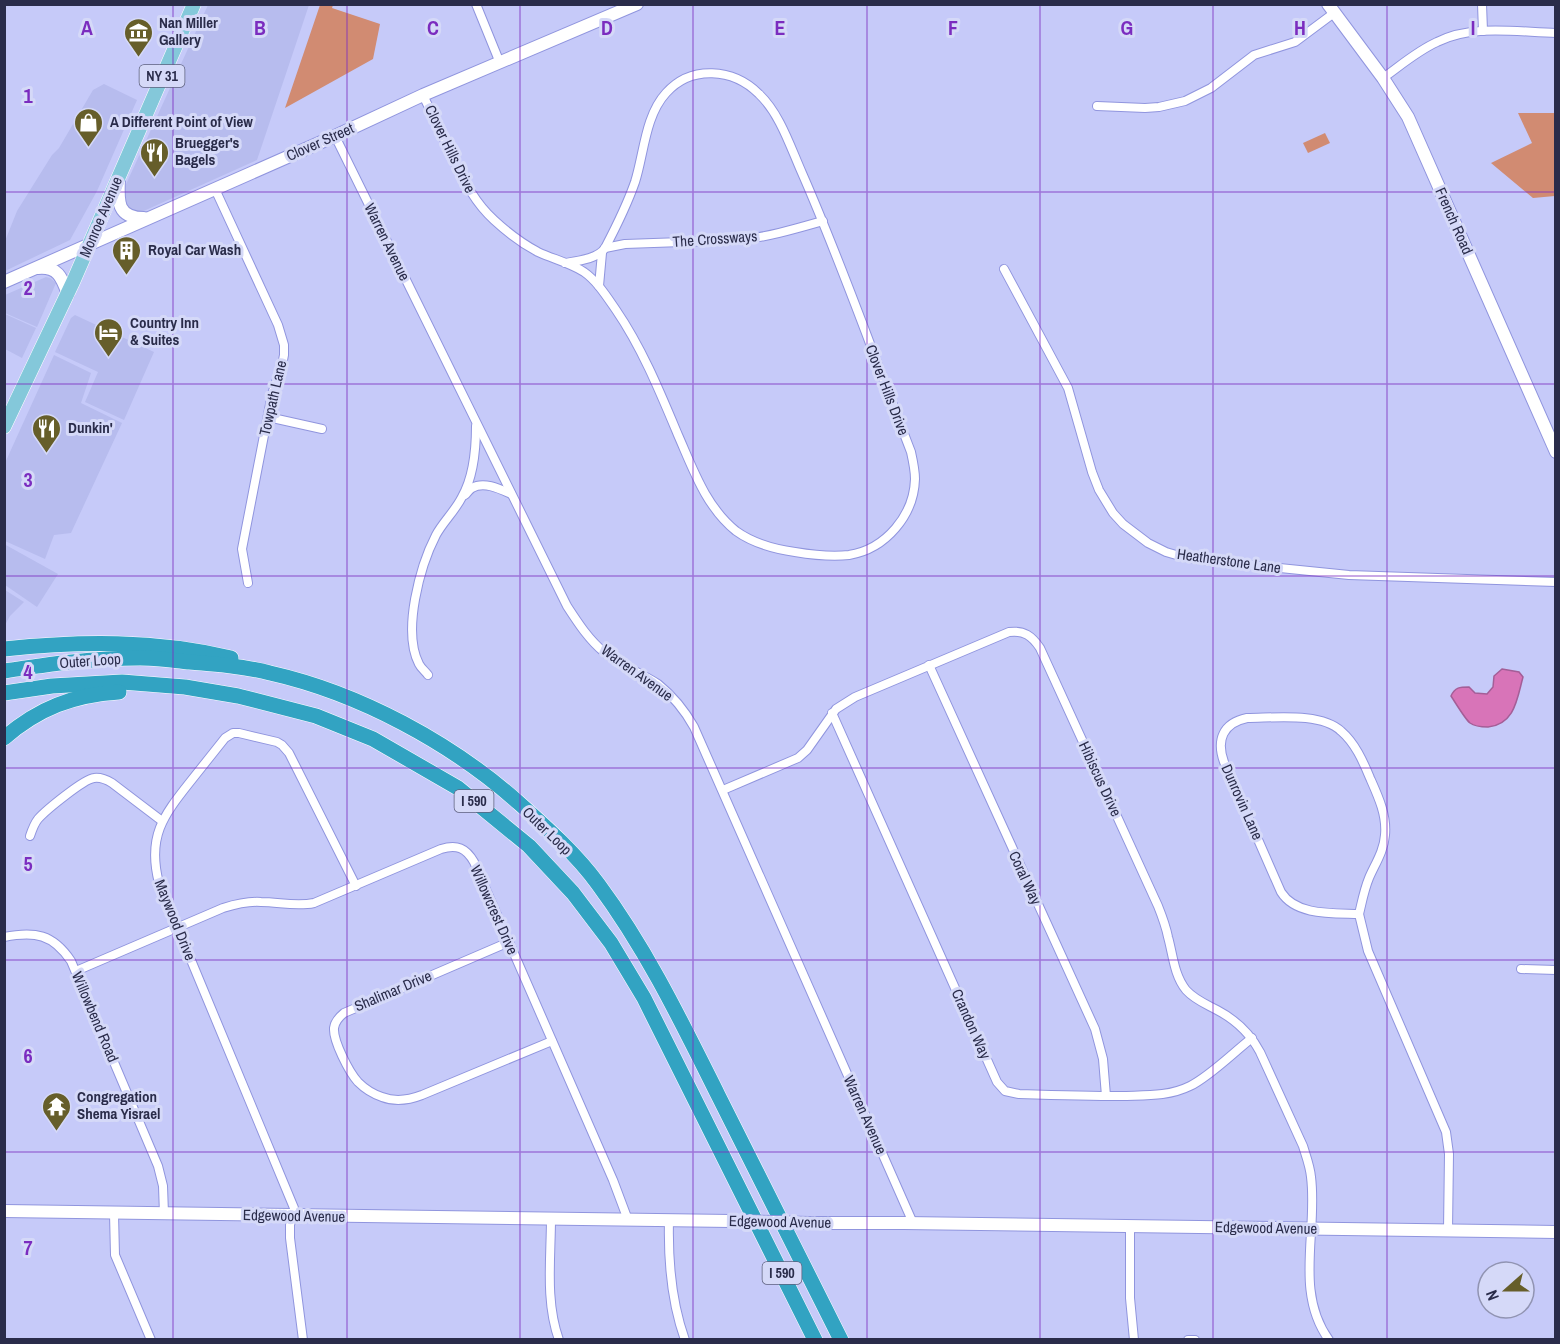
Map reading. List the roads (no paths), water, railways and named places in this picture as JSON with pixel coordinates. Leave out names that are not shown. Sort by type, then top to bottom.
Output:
[{"type":"highway","points":[[4,649],[102,642],[151,644],[209,652],[246,661],[270,672]]},
{"type":"highway","name":"Outer Loop","points":[[4,671],[63,662],[143,658],[216,664],[270,672],[361,703],[442,746],[501,787],[550,830],[596,881],[633,934],[670,999],[841,1340]]},
{"type":"highway","name":"Outer Loop","points":[[4,693],[52,686],[122,682],[185,687],[238,696],[316,716],[373,740],[458,788],[529,846],[573,893],[611,943],[644,998],[815,1340]]},
{"type":"highway","points":[[4,738],[41,712],[71,700],[110,693],[185,687]]},
{"type":"main road","name":"Monroe Avenue","points":[[4,427],[68,294],[194,4]]},
{"type":"street","points":[[476,4],[500,63]]},
{"type":"street","name":"Clover Street","points":[[4,282],[423,95],[637,4]]},
{"type":"street","points":[[1482,4],[1483,31]]},
{"type":"street","points":[[1097,106],[1146,108],[1185,101],[1211,88],[1254,55],[1294,42],[1331,9]]},
{"type":"street","name":"French Road","points":[[1331,9],[1383,78],[1408,117],[1556,452]]},
{"type":"street","points":[[1383,78],[1437,41],[1463,33],[1483,31],[1556,33]]},
{"type":"street","name":"Clover Hills Drive","points":[[423,95],[468,189],[483,210],[531,247],[585,273],[599,286],[625,322],[640,350],[700,484],[712,504],[731,526],[750,540],[770,547],[821,555],[851,554],[862,551],[884,540],[898,525],[910,505],[914,487],[914,464],[911,452],[823,221],[773,111],[750,86],[735,77],[717,73],[699,74],[674,85],[658,103],[632,190],[604,251],[599,286]]},
{"type":"street","name":"Warren Avenue","points":[[335,136],[575,619],[586,634],[606,653],[658,685],[682,707],[694,727],[913,1223]]},
{"type":"street","points":[[119,174],[119,204],[123,211],[132,218],[148,218]]},
{"type":"street","name":"Towpath Lane","points":[[215,189],[282,333],[284,345],[282,365],[272,394],[242,549],[248,583]]},
{"type":"street","name":"The Crossways","points":[[604,251],[625,244],[746,239],[789,231],[823,221]]},
{"type":"street","points":[[565,263],[581,260],[604,251]]},
{"type":"street","points":[[37,268],[45,267],[57,273],[68,294]]},
{"type":"street","name":"Heatherstone Lane","points":[[1004,269],[1068,388],[1099,490],[1113,513],[1123,524],[1148,543],[1166,552],[1201,560],[1349,575],[1556,582]]},
{"type":"street","points":[[268,417],[322,429]]},
{"type":"street","points":[[462,497],[470,476],[476,446],[476,423]]},
{"type":"street","points":[[428,675],[419,663],[414,645],[413,622],[416,590],[432,544],[462,497],[473,487],[497,487],[511,494]]},
{"type":"street","name":"Hibiscus Drive","points":[[723,790],[798,758],[807,750],[832,713],[855,696],[1009,632],[1022,632],[1033,638],[1040,648],[1160,912],[1175,970],[1182,984],[1198,1001],[1232,1018],[1252,1038],[1265,1062],[1308,1160],[1312,1191],[1310,1229],[1312,1302],[1329,1340]]},
{"type":"street","name":"Coral Way","points":[[928,665],[1095,1029],[1103,1059],[1106,1096]]},
{"type":"street","name":"Crandon Way","points":[[832,713],[1001,1088],[1019,1095],[1161,1094],[1187,1088],[1252,1038]]},
{"type":"street","name":"Dunrovin Lane","points":[[1359,914],[1301,909],[1284,897],[1222,757],[1221,741],[1225,731],[1233,723],[1247,718],[1319,719],[1329,723],[1341,731],[1355,746],[1378,795],[1386,826],[1384,844],[1365,890],[1359,914],[1368,951],[1446,1132],[1449,1154],[1448,1230]]},
{"type":"street","name":"Maywood Drive","points":[[303,1340],[290,1238],[290,1225],[294,1211],[292,1203],[164,898],[156,874],[155,846],[162,821],[170,807],[225,738],[238,733],[282,744],[356,885]]},
{"type":"street","points":[[30,836],[42,815],[80,784],[93,778],[112,783],[162,821]]},
{"type":"street","name":"Willowcrest Drive","points":[[76,971],[234,904],[263,902],[307,904],[327,898],[447,847],[462,848],[474,862],[613,1180],[628,1220]]},
{"type":"street","name":"Willowbend Road","points":[[4,937],[29,934],[49,938],[62,948],[71,961],[158,1166],[163,1186],[164,1214]]},
{"type":"street","name":"Shalimar Drive","points":[[509,942],[344,1012],[336,1021],[335,1037],[357,1081],[377,1095],[399,1100],[422,1095],[552,1041]]},
{"type":"street","points":[[1521,969],[1556,970]]},
{"type":"street","name":"Edgewood Avenue","points":[[4,1211],[1556,1232]]},
{"type":"street","points":[[114,1214],[115,1255],[152,1340]]},
{"type":"street","points":[[551,1218],[550,1300],[559,1340]]},
{"type":"street","points":[[669,1221],[668,1255],[671,1282],[676,1312],[685,1340]]},
{"type":"street","points":[[1130,1226],[1130,1298],[1134,1340]]},
{"type":"street","points":[[1188,1340],[1195,1340]]},
{"type":"place","name":"Nan Miller Gallery","points":[[138,58]]},
{"type":"place","name":"A Different Point of View","points":[[89,148]]},
{"type":"place","name":"Bruegger's Bagels","points":[[154,178]]},
{"type":"place","name":"Royal Car Wash","points":[[127,276]]},
{"type":"place","name":"Country Inn & Suites","points":[[109,358]]},
{"type":"place","name":"Dunkin'","points":[[47,454]]},
{"type":"place","name":"Congregation Shema Yisrael","points":[[56,1132]]}]
